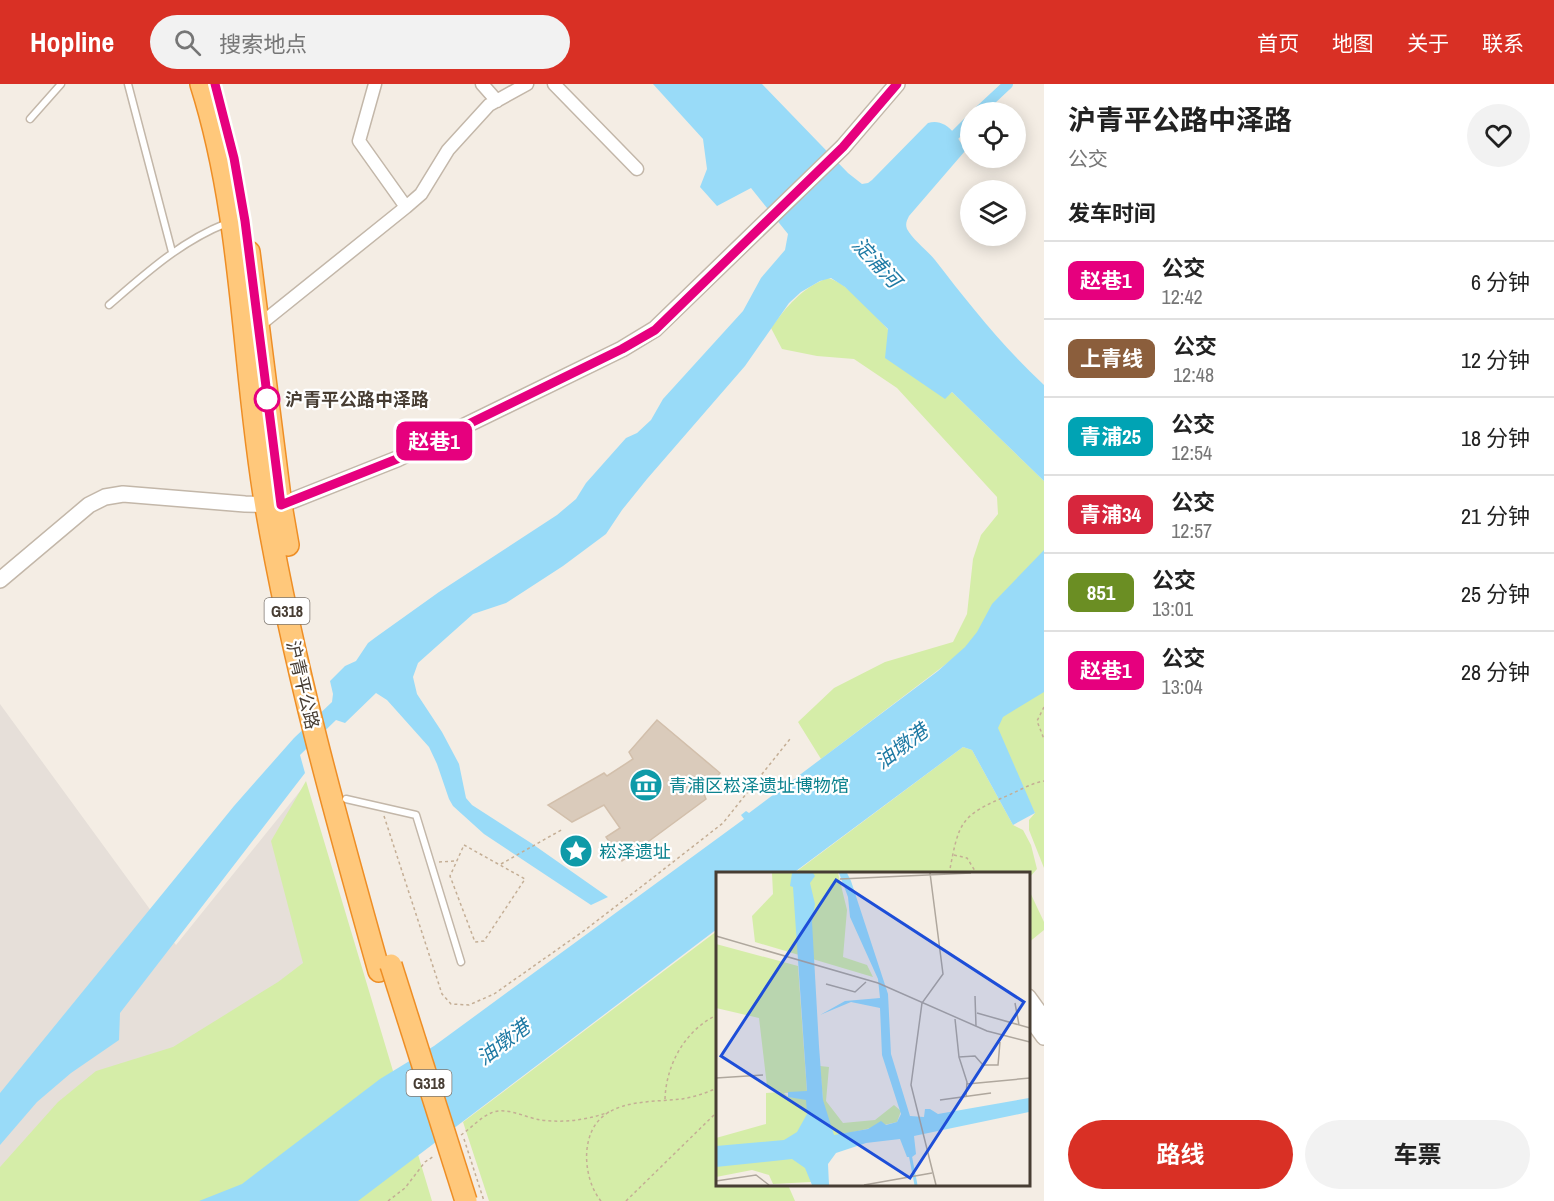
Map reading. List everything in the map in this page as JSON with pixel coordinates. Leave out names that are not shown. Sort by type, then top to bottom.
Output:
[{"type":"highway","name":"沪青平公路","points":[[201,84],[220,159],[273,505],[314,710],[452,1201]]},
{"type":"highway","name":"沪青平公路","points":[[215,84],[234,158],[245,221],[258,326],[273,505]]},
{"type":"highway","name":"沪青平公路","points":[[321,738],[346,799],[385,968],[466,1201]]},
{"type":"street","points":[[375,84],[359,141],[406,207]]},
{"type":"street","points":[[482,84],[497,101]]},
{"type":"street","points":[[258,326],[421,194],[448,150],[489,105],[527,84]]},
{"type":"street","points":[[554,84],[637,169]]},
{"type":"street","points":[[0,580],[89,505],[105,496],[142,495],[273,505],[397,459],[630,344],[655,330],[843,147],[897,84]]},
{"type":"street","points":[[1029,998],[1044,1019]]},
{"type":"street","points":[[1029,1016],[1044,1037]]},
{"type":"lane","points":[[30,119],[61,84]]},
{"type":"lane","points":[[128,84],[172,252]]},
{"type":"lane","points":[[109,305],[172,252],[210,230],[231,222]]},
{"type":"lane","points":[[346,799],[416,815],[461,962]]},
{"type":"path","points":[[1044,707],[1037,721],[1044,739]]},
{"type":"path","points":[[381,807],[442,994],[451,1004],[469,1005],[502,989],[585,930],[723,823],[790,739]]},
{"type":"path","points":[[949,872],[959,829],[968,817],[984,805],[1044,781]]},
{"type":"path","points":[[500,864],[562,829]]},
{"type":"path","points":[[464,845],[525,879],[484,941],[475,942],[450,876],[456,861],[464,845]]},
{"type":"path","points":[[953,855],[967,858],[976,872]]},
{"type":"path","points":[[431,862],[456,861]]},
{"type":"path","points":[[665,1100],[666,1082],[678,1051],[703,1023],[716,1016]]},
{"type":"path","points":[[484,1201],[462,1134],[491,1113],[502,1110],[541,1120],[589,1119],[624,1104],[685,1098],[716,1088]]},
{"type":"path","points":[[601,1201],[589,1176],[586,1157],[588,1139],[596,1124],[609,1112]]},
{"type":"path","points":[[626,1201],[716,1113]]},
{"type":"path","points":[[388,1201],[405,1188],[425,1162],[435,1155]]},
{"type":"shaded area","points":[[0,704],[176,945],[301,790],[344,966],[0,1201]]},
{"type":"green space","points":[[827,278],[839,283],[854,294],[871,311],[945,398],[952,392],[1044,481],[1044,868],[1029,830],[1029,820],[1035,813],[954,658],[821,759],[798,722],[834,688],[885,662],[953,642],[967,614],[973,559],[981,535],[998,514],[997,497],[897,388],[854,359],[817,356],[782,349],[771,328],[795,299],[810,287]]},
{"type":"green space","points":[[963,747],[972,750],[1013,825],[1023,830],[1031,845],[1037,869],[1029,878],[1029,872],[796,872]]},
{"type":"green space","points":[[306,781],[432,1201],[0,1201],[0,1167],[58,1102],[96,1071],[173,1047],[278,982],[303,963],[271,841]]},
{"type":"green space","points":[[1029,890],[1044,922],[1044,930],[1029,942]]},
{"type":"green space","points":[[716,932],[716,1186],[788,1186],[795,1201],[489,1201],[463,1122]]},
{"type":"water","name":"淀浦河","points":[[653,84],[762,84],[848,173],[862,184],[872,180],[928,123],[941,123],[951,130],[960,142],[960,157],[909,216],[906,227],[1000,340],[1044,385],[1044,481],[952,392],[945,399],[885,358],[888,329],[845,287],[831,278],[820,281],[801,292],[789,303],[745,366],[647,479],[606,534],[563,566],[506,603],[473,614],[418,663],[413,677],[417,694],[442,732],[459,764],[466,798],[472,805],[608,897],[591,905],[484,834],[453,806],[429,747],[387,700],[376,693],[345,723],[336,720],[300,755],[305,773],[120,1013],[119,1040],[71,1073],[37,1102],[0,1145],[0,1093],[234,806],[294,738],[332,702],[330,681],[345,666],[356,661],[368,643],[376,637],[439,592],[557,515],[576,499],[586,483],[626,438],[637,433],[651,420],[663,399],[743,311],[761,278],[785,250],[788,234],[751,188],[717,206],[700,187],[707,169],[703,139]]},
{"type":"water","name":"油墩港","points":[[1044,550],[1044,692],[1003,717],[998,728],[1035,813],[1013,825],[972,750],[963,747],[795,872],[716,872],[716,930],[358,1201],[199,1201],[242,1184],[380,1079],[434,1046],[744,819],[741,815],[746,811],[749,813],[938,671],[965,647],[977,632],[992,604]]},
{"type":"building","name":"青浦区崧泽遗址博物馆","points":[[657,720],[720,773],[704,794],[706,799],[622,861],[606,837],[620,828],[604,805],[572,822],[548,805],[604,773],[607,776],[633,759],[629,752]]},
{"type":"waterway","points":[[989,102],[1008,84]]},
{"type":"waterway","points":[[945,145],[960,130]]},
{"type":"bus line","name":"赵巷1","points":[[215,84],[234,158],[245,221],[281,505],[397,459],[622,349],[655,330],[843,147],[897,84]]},
{"type":"place","name":"沪青平公路中泽路","points":[[267,399]]},
{"type":"place","name":"青浦区崧泽遗址博物馆","points":[[646,785]]},
{"type":"place","name":"崧泽遗址","points":[[576,851]]}]
